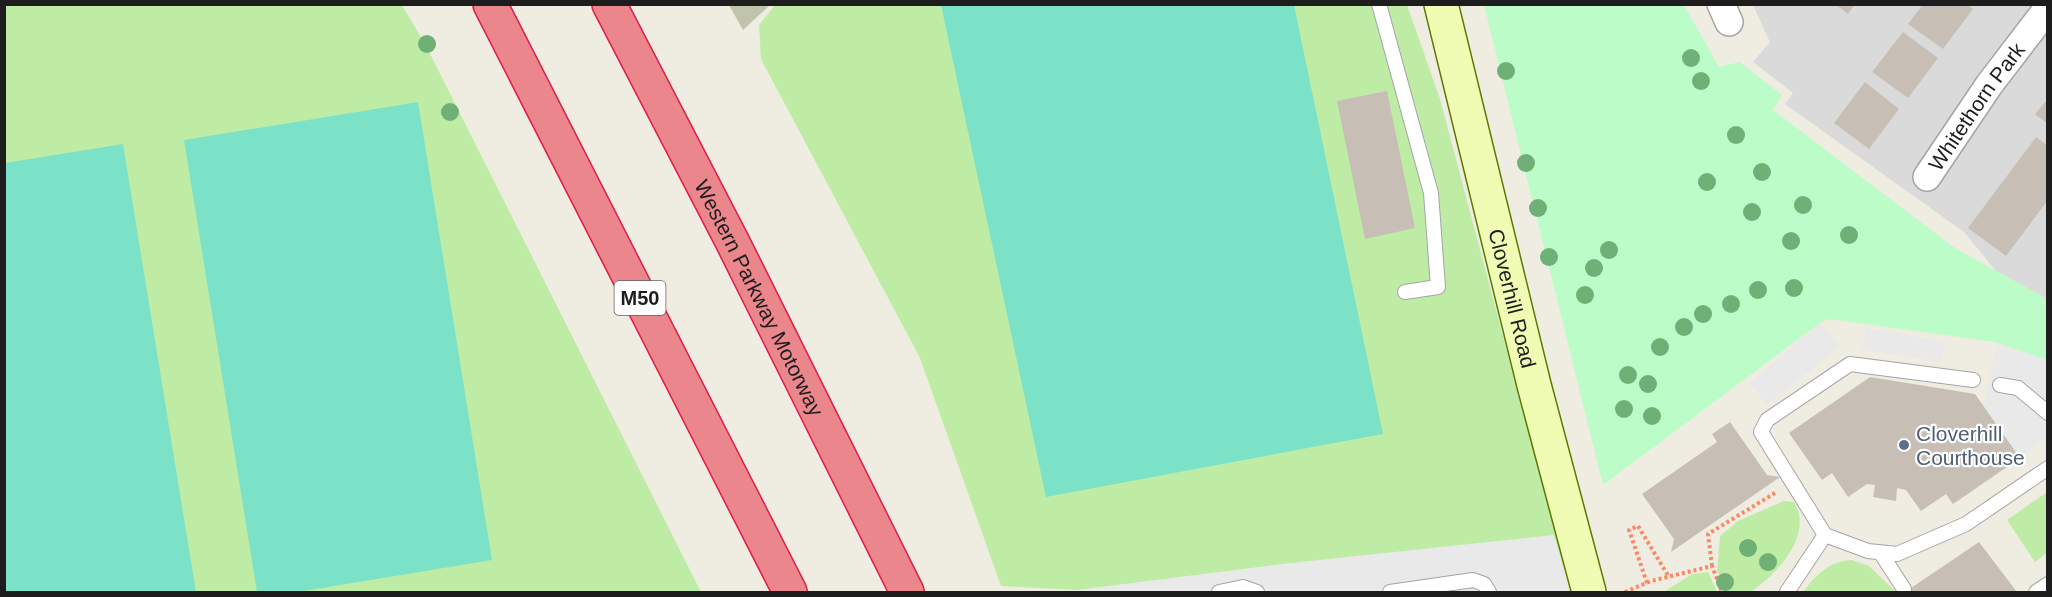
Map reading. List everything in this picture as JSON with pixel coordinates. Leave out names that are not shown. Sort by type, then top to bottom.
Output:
[{"type":"highway","name":"M50","points":[[490,4],[790,592]]},
{"type":"highway","name":"Western Parkway Motorway","points":[[609,4],[732,241],[907,592]]},
{"type":"street","name":"Cloverhill Road","points":[[1441,4],[1534,385],[1589,592]]},
{"type":"street","name":"Whitethorn Park","points":[[1927,177],[1989,85],[2048,8]]},
{"type":"lane","points":[[1379,4],[1431,193],[1438,287],[1405,292]]},
{"type":"lane","points":[[1972,380],[1850,364],[1767,420],[1761,432],[1825,535],[1868,551],[1897,555],[1966,524],[2048,468]]},
{"type":"lane","points":[[2000,385],[2018,388],[2048,413]]},
{"type":"lane","points":[[1787,592],[1825,535]]},
{"type":"lane","points":[[1880,552],[1904,589]]},
{"type":"lane","points":[[1390,592],[1410,591],[1473,580],[1484,584],[1489,592]]},
{"type":"lane","points":[[2036,592],[2048,584]]},
{"type":"lane","points":[[1219,592],[1243,587],[1257,592]]},
{"type":"path","points":[[1722,592],[1712,566],[1708,534],[1792,483]]},
{"type":"path","points":[[1647,583],[1629,530],[1638,526],[1669,577]]},
{"type":"path","points":[[1625,592],[1647,583],[1712,566]]},
{"type":"shaded area","points":[[729,5],[770,5],[743,30]]},
{"type":"shaded area","points":[[1753,5],[2047,5],[2047,299],[1996,271],[1964,232],[1785,104],[1793,93],[1753,62],[1770,42]]},
{"type":"shaded area","points":[[1820,323],[1840,347],[1767,404],[1750,383]]},
{"type":"shaded area","points":[[1866,328],[1946,342],[1941,362],[1861,349]]},
{"type":"shaded area","points":[[1998,343],[2047,360],[2047,438],[2020,458],[1983,405]]},
{"type":"shaded area","points":[[1554,535],[1571,592],[1080,592],[1078,590],[1291,563]]},
{"type":"green space","points":[[776,4],[1407,5],[1440,99],[1571,592],[1291,563],[1078,590],[1001,586],[920,358],[761,59],[759,25]]},
{"type":"green space","points":[[4,5],[402,5],[426,46],[701,592],[5,592]]},
{"type":"green space","points":[[941,5],[1294,5],[1383,434],[1046,497]]},
{"type":"green space","points":[[1484,5],[1684,5],[1719,67],[1740,62],[1782,95],[1773,110],[1955,248],[2047,299],[2047,360],[1995,342],[1829,319],[1820,323],[1603,485]]},
{"type":"green space","points":[[418,102],[492,560],[298,592],[257,592],[184,140]]},
{"type":"green space","points":[[123,144],[196,592],[5,592],[5,163]]},
{"type":"green space","points":[[2047,492],[2047,553],[2035,562],[2007,520]]},
{"type":"green space","points":[[1784,501],[1794,502],[1799,515],[1796,540],[1790,553],[1772,575],[1751,592],[1727,592],[1717,571],[1720,536],[1738,521]]},
{"type":"green space","points":[[1852,560],[1869,566],[1896,592],[1803,592],[1830,566]]},
{"type":"green space","points":[[1708,572],[1717,592],[1664,592],[1692,574]]},
{"type":"building","points":[[1835,4],[1855,4],[1848,14]]},
{"type":"building","points":[[1923,4],[1967,4],[1973,9],[1943,49],[1908,24]]},
{"type":"building","points":[[1903,32],[1938,58],[1908,98],[1872,72]]},
{"type":"building","points":[[1865,82],[1899,109],[1869,149],[1834,123]]},
{"type":"building","points":[[1387,91],[1415,228],[1365,239],[1337,101]]},
{"type":"building","points":[[2048,99],[2048,124],[2035,114]]},
{"type":"building","points":[[2036,137],[2048,146],[2048,200],[2006,256],[1968,228]]},
{"type":"building","name":"Cloverhill Courthouse","points":[[1870,377],[1975,394],[2020,458],[1953,504],[1946,494],[1921,511],[1906,490],[1897,488],[1896,501],[1873,497],[1875,485],[1867,484],[1848,497],[1832,473],[1822,480],[1789,433]]},
{"type":"building","points":[[1730,422],[1767,475],[1780,477],[1671,552],[1674,539],[1642,494],[1717,442],[1712,434]]},
{"type":"building","points":[[1979,542],[2017,592],[1905,592]]},
{"type":"place","name":"Cloverhill Courthouse","points":[[1904,445]]}]
